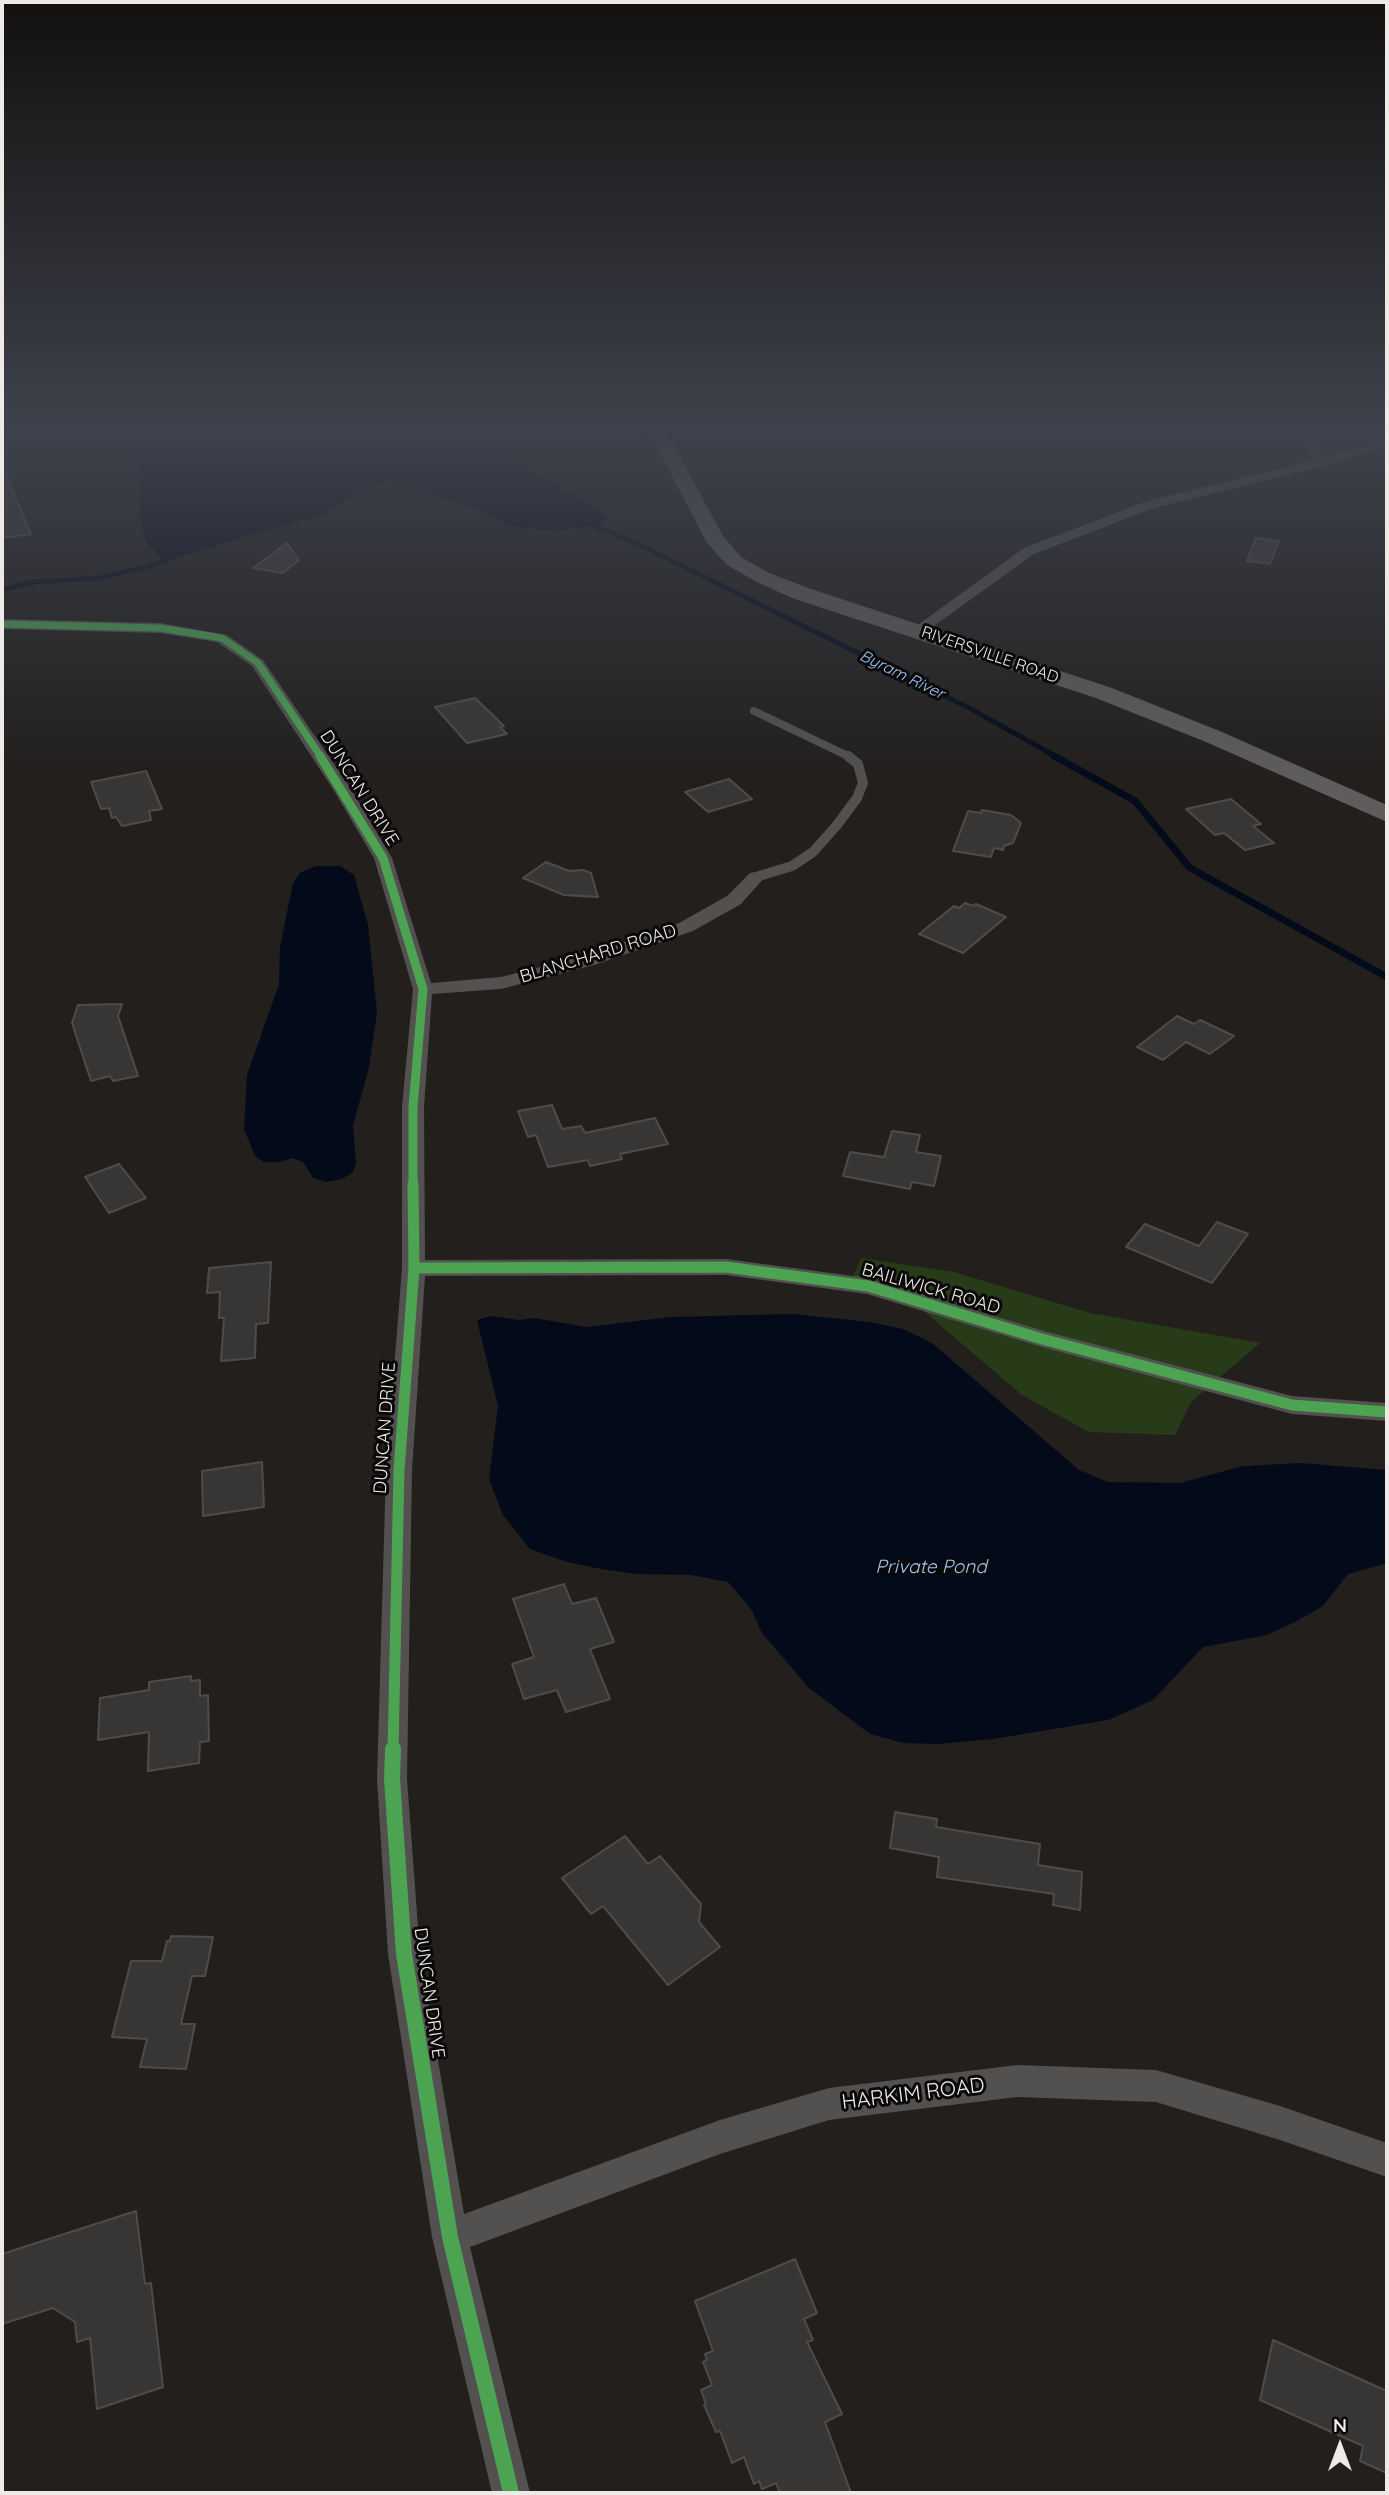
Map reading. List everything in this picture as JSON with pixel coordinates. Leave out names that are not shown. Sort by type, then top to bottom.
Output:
[{"type":"street","name":"RIVERSVILLE ROAD","points":[[723,548],[734,561],[762,577],[800,593],[1104,693],[1214,737],[1387,814]]},
{"type":"street","points":[[919,630],[1036,548]]},
{"type":"street","name":"DUNCAN DRIVE","points":[[2,624],[160,628],[222,638],[258,663],[342,789],[383,858],[423,989],[413,1107],[414,1268],[399,1470],[392,1779],[404,1954],[450,2237],[510,2493]]},
{"type":"street","name":"BLANCHARD ROAD","points":[[423,989],[501,983],[587,961],[686,927],[734,900],[757,877]]},
{"type":"street","name":"BAILIWICK ROAD","points":[[414,1268],[726,1267],[868,1286],[1042,1339],[1292,1405],[1387,1412]]},
{"type":"street","name":"HARKIM ROAD","points":[[450,2237],[720,2137],[829,2104],[1017,2081],[1156,2086],[1280,2123],[1387,2160]]},
{"type":"lane","points":[[754,711],[795,733],[844,752],[858,764],[863,783],[857,798],[844,816],[813,852],[792,866],[757,877]]},
{"type":"green space","points":[[861,1258],[954,1272],[1090,1313],[1260,1343],[1191,1402],[1175,1435],[1089,1432],[1022,1395],[913,1302],[848,1289]]},
{"type":"water","points":[[152,548],[207,548],[165,562]]},
{"type":"water","points":[[316,866],[340,866],[354,875],[368,925],[377,1012],[369,1068],[353,1125],[356,1163],[353,1172],[342,1179],[326,1182],[313,1178],[303,1162],[292,1158],[279,1162],[264,1162],[255,1156],[244,1129],[247,1075],[279,984],[280,947],[293,883],[300,873]]},
{"type":"water","name":"Private Pond","points":[[793,1314],[870,1322],[903,1329],[932,1343],[1079,1470],[1108,1482],[1180,1483],[1243,1466],[1301,1463],[1387,1470],[1387,1563],[1348,1574],[1323,1606],[1267,1635],[1203,1647],[1153,1700],[1108,1720],[993,1739],[937,1744],[903,1743],[870,1734],[809,1688],[762,1633],[751,1609],[728,1582],[691,1575],[637,1574],[601,1569],[567,1562],[530,1549],[503,1515],[489,1479],[498,1406],[477,1320],[491,1316],[519,1320],[534,1318],[587,1327],[670,1317]]},
{"type":"building","points":[[280,548],[291,548],[299,560],[283,573],[253,568]]},
{"type":"building","points":[[1252,548],[1276,548],[1270,564],[1247,561]]},
{"type":"building","points":[[475,698],[504,726],[500,727],[507,734],[467,743],[435,707]]},
{"type":"building","points":[[146,771],[162,809],[149,811],[151,820],[122,826],[116,817],[112,818],[109,808],[101,809],[91,782]]},
{"type":"building","points":[[729,779],[752,799],[708,812],[685,792]]},
{"type":"building","points":[[1231,799],[1261,824],[1253,826],[1274,843],[1245,850],[1224,833],[1215,835],[1186,809]]},
{"type":"building","points":[[982,810],[1011,815],[1021,823],[1013,843],[1004,846],[1003,850],[994,848],[991,857],[953,851],[968,811],[981,813]]},
{"type":"building","points":[[546,862],[569,871],[583,870],[591,873],[598,897],[564,895],[523,878]]},
{"type":"building","points":[[965,903],[974,906],[976,904],[1006,917],[963,953],[919,934],[954,906],[959,908]]},
{"type":"building","points":[[122,1004],[118,1016],[138,1076],[113,1081],[110,1076],[91,1081],[72,1023],[78,1005]]},
{"type":"building","points":[[1177,1016],[1194,1024],[1200,1020],[1234,1036],[1210,1054],[1186,1042],[1163,1060],[1137,1047]]},
{"type":"building","points":[[552,1105],[562,1129],[581,1126],[585,1133],[655,1118],[668,1144],[620,1154],[622,1159],[590,1166],[588,1160],[548,1167],[536,1135],[528,1137],[518,1111]]},
{"type":"building","points":[[892,1131],[920,1135],[916,1152],[941,1156],[934,1186],[912,1182],[910,1189],[843,1176],[850,1152],[884,1157]]},
{"type":"building","points":[[119,1164],[146,1198],[109,1213],[85,1177]]},
{"type":"building","points":[[1217,1222],[1248,1234],[1212,1283],[1126,1247],[1145,1224],[1199,1246]]},
{"type":"building","points":[[271,1262],[268,1323],[256,1324],[255,1358],[221,1361],[224,1318],[219,1318],[220,1292],[207,1293],[209,1268]]},
{"type":"building","points":[[262,1462],[264,1507],[203,1516],[202,1471]]},
{"type":"building","points":[[564,1584],[572,1604],[596,1598],[614,1642],[590,1649],[610,1699],[566,1712],[557,1690],[524,1699],[512,1664],[534,1657],[513,1599]]},
{"type":"building","points":[[191,1676],[191,1681],[200,1680],[200,1696],[208,1695],[209,1741],[200,1742],[199,1763],[148,1771],[149,1732],[98,1740],[100,1698],[149,1690],[149,1682]]},
{"type":"building","points":[[895,1812],[937,1819],[936,1827],[1040,1844],[1038,1865],[1082,1872],[1080,1910],[1053,1905],[1054,1894],[937,1877],[939,1857],[890,1848]]},
{"type":"building","points":[[625,1836],[648,1864],[660,1856],[701,1904],[699,1922],[720,1947],[668,1985],[603,1906],[591,1914],[562,1878]]},
{"type":"building","points":[[171,1936],[213,1937],[205,1976],[192,1976],[181,2024],[195,2024],[186,2069],[140,2067],[147,2039],[112,2037],[131,1961],[162,1961]]},
{"type":"building","points":[[136,2211],[145,2284],[151,2283],[163,2387],[97,2409],[90,2338],[77,2342],[75,2322],[53,2308],[2,2324],[2,2254]]},
{"type":"building","points":[[795,2259],[817,2313],[804,2319],[813,2340],[807,2342],[842,2414],[825,2422],[851,2493],[780,2493],[776,2483],[762,2489],[759,2481],[754,2484],[744,2457],[732,2463],[720,2431],[716,2432],[704,2405],[706,2404],[701,2390],[712,2385],[703,2362],[707,2360],[705,2354],[713,2351],[695,2301]]},
{"type":"building","points":[[1273,2340],[1387,2391],[1387,2473],[1360,2461],[1363,2446],[1260,2400]]},
{"type":"waterway","name":"Byram River","points":[[647,548],[971,709],[1057,757]]},
{"type":"waterway","points":[[2,590],[33,582],[100,578],[165,562],[172,555]]},
{"type":"waterway","name":"Byram River","points":[[1054,756],[1135,801],[1190,868],[1387,977]]},
{"type":"cycle path","points":[[2,624],[160,628],[222,638],[258,663],[342,789],[383,858],[423,989],[413,1107],[414,1268],[399,1470],[392,1779],[404,1954],[450,2237],[511,2493]]},
{"type":"cycle path","points":[[414,1268],[726,1267],[868,1286],[1042,1339],[1292,1405],[1387,1412]]}]
